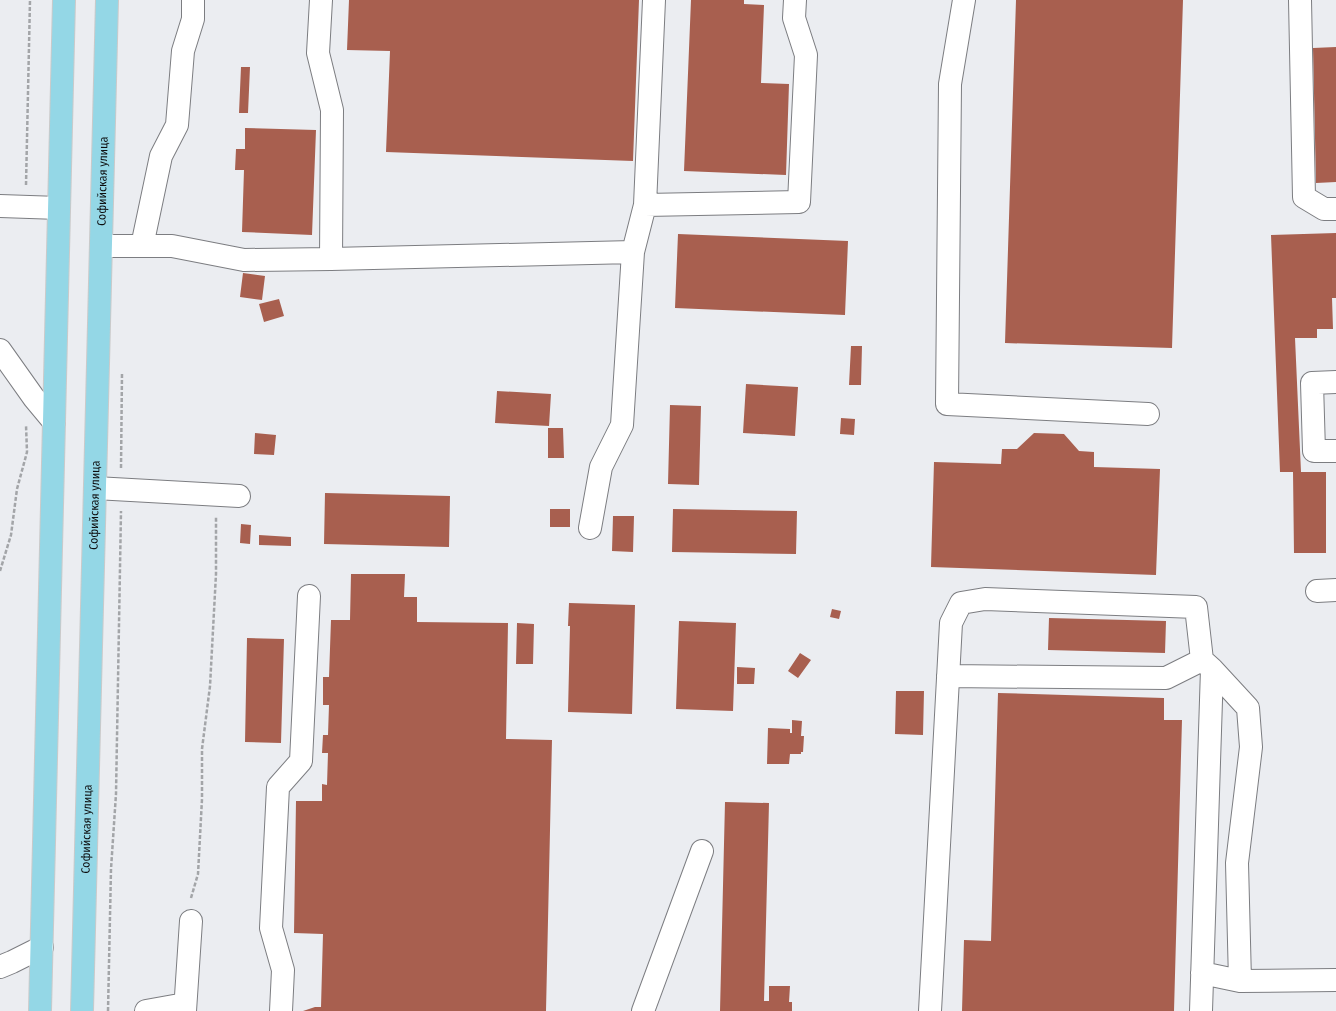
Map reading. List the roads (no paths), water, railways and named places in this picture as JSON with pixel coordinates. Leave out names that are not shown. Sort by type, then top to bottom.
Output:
[{"type":"main road","points":[[40,1011],[64,0]]},
{"type":"main road","name":"Софийская улица","points":[[82,1011],[107,0]]},
{"type":"lane","points":[[142,246],[161,156],[177,125],[183,51],[193,19],[193,0]]},
{"type":"lane","points":[[321,0],[318,53],[332,110],[331,259]]},
{"type":"lane","points":[[590,528],[601,467],[622,425],[633,252],[645,206],[654,0]]},
{"type":"lane","points":[[645,206],[799,202],[806,55],[794,18],[795,0]]},
{"type":"lane","points":[[964,0],[950,84],[947,404],[1148,414]]},
{"type":"lane","points":[[1300,0],[1304,197],[1324,209],[1336,209]]},
{"type":"lane","points":[[0,206],[59,208]]},
{"type":"lane","points":[[101,246],[172,246],[244,260],[633,252]]},
{"type":"lane","points":[[0,350],[34,398],[54,422]]},
{"type":"lane","points":[[1336,382],[1312,383],[1314,451],[1336,451]]},
{"type":"lane","points":[[95,488],[239,496]]},
{"type":"lane","points":[[281,1011],[283,970],[270,928],[278,787],[301,761],[309,596]]},
{"type":"lane","points":[[930,1011],[951,623],[961,603],[985,599],[1196,607],[1207,664],[1201,1011]]},
{"type":"lane","points":[[948,676],[1166,678],[1207,664]]},
{"type":"lane","points":[[1207,664],[1248,708],[1251,747],[1237,863],[1240,981]]},
{"type":"lane","points":[[643,1011],[702,851]]},
{"type":"lane","points":[[146,1011],[185,1008],[191,921]]},
{"type":"lane","points":[[0,967],[42,947]]},
{"type":"lane","points":[[1202,973],[1240,981],[1336,980]]}]
